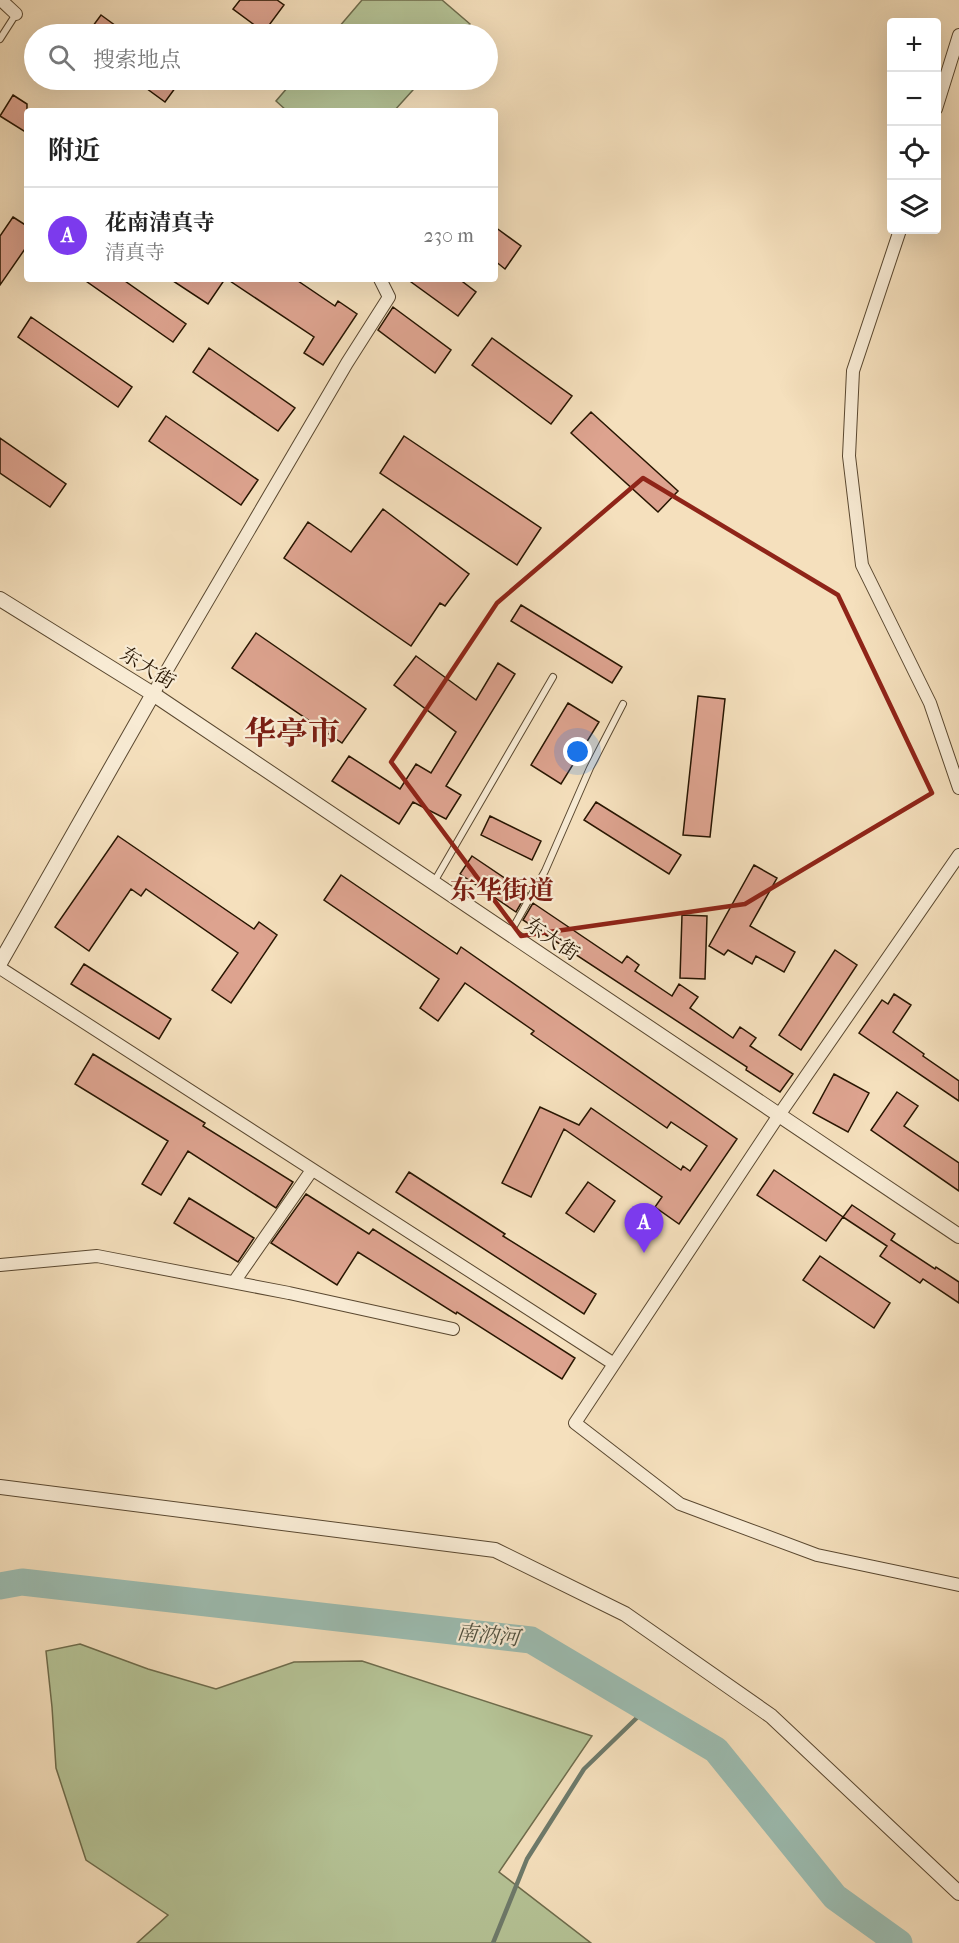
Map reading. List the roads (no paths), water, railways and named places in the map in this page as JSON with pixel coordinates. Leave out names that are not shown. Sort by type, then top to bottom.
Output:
[{"type":"street","points":[[1,0],[16,14]]},
{"type":"street","points":[[941,93],[959,35]]},
{"type":"street","points":[[899,234],[853,371],[849,456],[862,565],[930,703],[959,788]]},
{"type":"street","points":[[0,963],[153,694],[347,363],[389,297],[382,282]]},
{"type":"street","name":"东大街","points":[[0,599],[153,694],[959,1236]]},
{"type":"street","points":[[959,855],[779,1115],[575,1423],[680,1504],[817,1555],[959,1585]]},
{"type":"street","points":[[0,968],[614,1364]]},
{"type":"street","points":[[234,1282],[312,1170]]},
{"type":"street","points":[[0,1265],[97,1256],[234,1282],[453,1329]]},
{"type":"street","points":[[0,1487],[495,1550],[625,1614],[771,1716],[959,1893]]},
{"type":"lane","points":[[0,39],[16,14]]},
{"type":"lane","points":[[434,883],[553,677]]},
{"type":"lane","points":[[510,934],[544,871],[590,768],[623,704]]},
{"type":"waterway","name":"南汭河","points":[[0,1586],[22,1582],[531,1640],[716,1750],[835,1897],[899,1943]]},
{"type":"waterway","points":[[493,1943],[527,1859],[584,1769],[646,1709]]},
{"type":"place","name":"花南清真寺","points":[[644,1253]]},
{"type":"district","name":"华亭市","points":[[292,733]]},
{"type":"district","name":"东华街道","points":[[502,890]]}]
